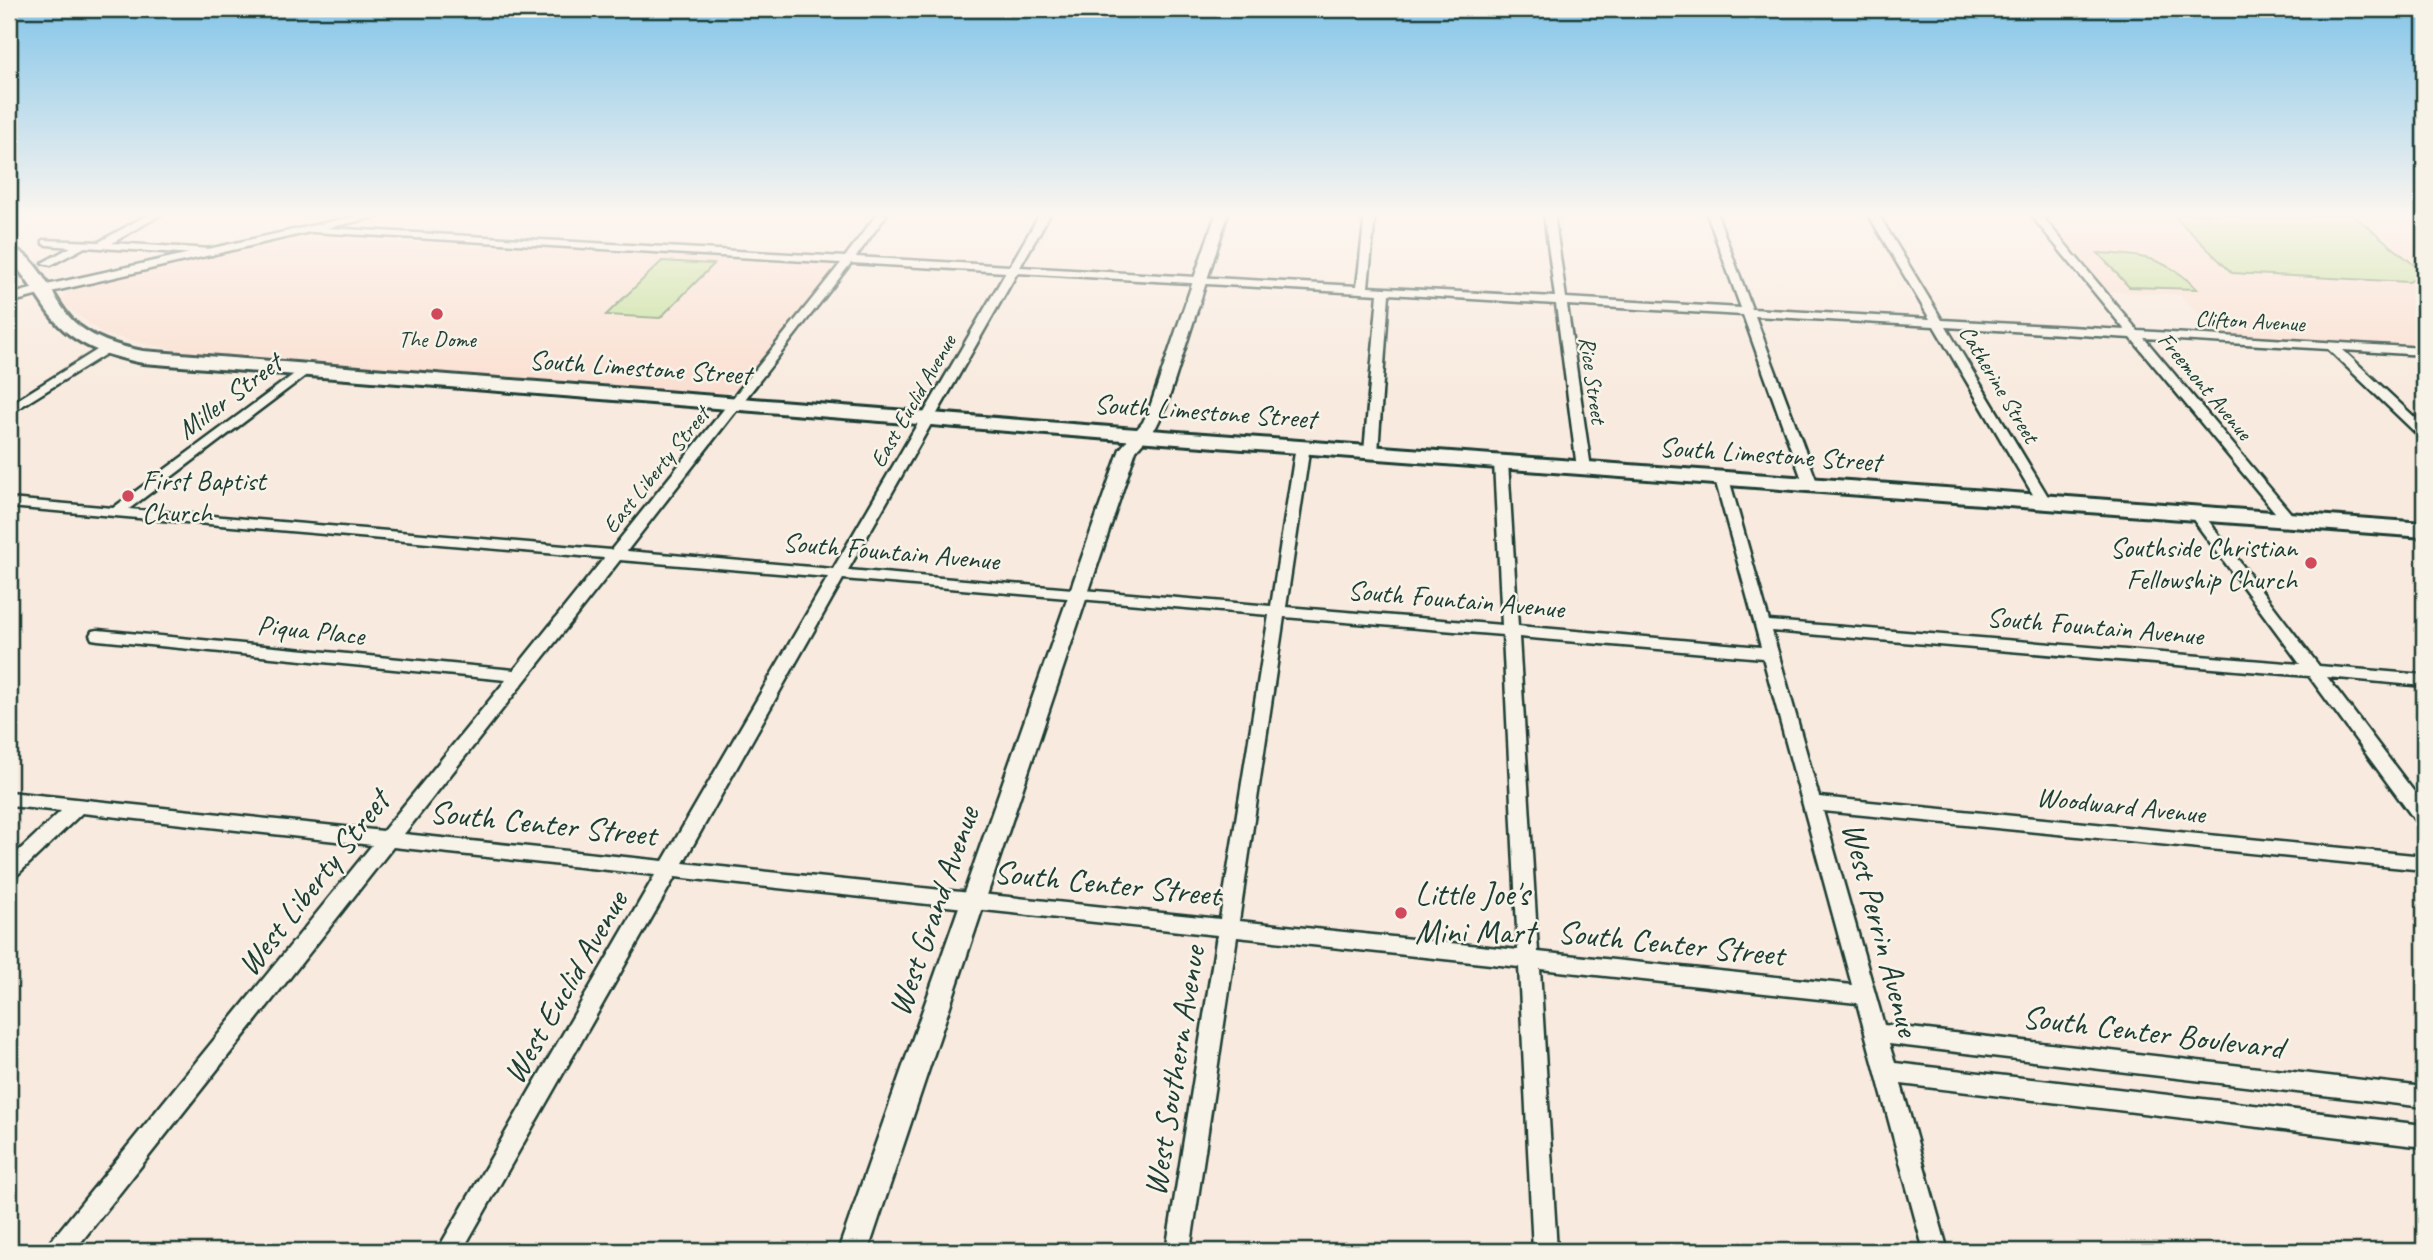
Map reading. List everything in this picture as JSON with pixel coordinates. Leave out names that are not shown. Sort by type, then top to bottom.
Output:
[{"type":"main road","name":"South Limestone Street","points":[[33,273],[68,328],[105,349],[143,357],[1722,479],[2424,530]]},
{"type":"main road","points":[[9,299],[42,290]]},
{"type":"street","points":[[42,290],[119,273]]},
{"type":"street","name":"East Liberty Street","points":[[617,553],[840,273]]},
{"type":"street","name":"East Euclid Avenue","points":[[839,573],[1011,273]]},
{"type":"street","name":"Clifton Avenue","points":[[1061,273],[2424,351]]},
{"type":"street","name":"West Grand Avenue","points":[[853,1251],[1128,449],[1142,435],[1158,407],[1204,273]]},
{"type":"street","points":[[1362,290],[1364,273]]},
{"type":"street","name":"Rice Street","points":[[1558,273],[1584,468]]},
{"type":"street","points":[[1734,273],[1811,485]]},
{"type":"street","name":"Catherine Street","points":[[1908,273],[2045,503]]},
{"type":"street","name":"Freemont Avenue","points":[[2084,273],[2289,520]]},
{"type":"street","points":[[1371,452],[1384,292]]},
{"type":"street","points":[[2332,346],[2424,433]]},
{"type":"street","points":[[9,410],[105,349]]},
{"type":"street","name":"Miller Street","points":[[116,512],[305,370]]},
{"type":"street","name":"West Southern Avenue","points":[[1178,1251],[1303,446]]},
{"type":"street","points":[[1501,462],[1545,1251]]},
{"type":"street","name":"West Perrin Avenue","points":[[1722,479],[1936,1251]]},
{"type":"street","name":"South Fountain Avenue","points":[[9,503],[1769,653]]},
{"type":"street","points":[[2196,514],[2424,818]]},
{"type":"street","name":"West Liberty Street","points":[[59,1251],[617,553]]},
{"type":"street","name":"West Euclid Avenue","points":[[449,1251],[839,573]]},
{"type":"street","name":"South Fountain Avenue","points":[[1762,625],[2424,680]]},
{"type":"street","name":"Piqua Place","points":[[98,635],[519,676]]},
{"type":"street","name":"South Center Street","points":[[9,799],[1865,995]]},
{"type":"street","name":"Woodward Avenue","points":[[1811,803],[2424,863]]},
{"type":"street","points":[[9,871],[78,806]]},
{"type":"street","name":"South Center Boulevard","points":[[1875,1033],[2424,1097]]},
{"type":"street","points":[[1886,1072],[2424,1136]]},
{"type":"shaded area","name":"The Dome","points":[[139,273],[832,273],[738,389],[721,394],[196,355],[103,334],[66,306],[62,299],[66,292],[84,285]]},
{"type":"shaded area","points":[[2084,273],[2424,273],[2424,351],[2224,340],[2180,295],[2099,291]]},
{"type":"green space","points":[[650,273],[705,273],[660,318],[606,315]]},
{"type":"green space","points":[[2116,273],[2178,273],[2197,289],[2129,287]]},
{"type":"green space","points":[[2232,273],[2424,273],[2409,282]]},
{"type":"place","name":"The Dome","points":[[437,314]]},
{"type":"place","name":"First Baptist Church","points":[[128,496]]},
{"type":"place","name":"Southside Christian Fellowship Church","points":[[2311,563]]},
{"type":"place","name":"Little Joe's Mini Mart","points":[[1401,913]]}]
